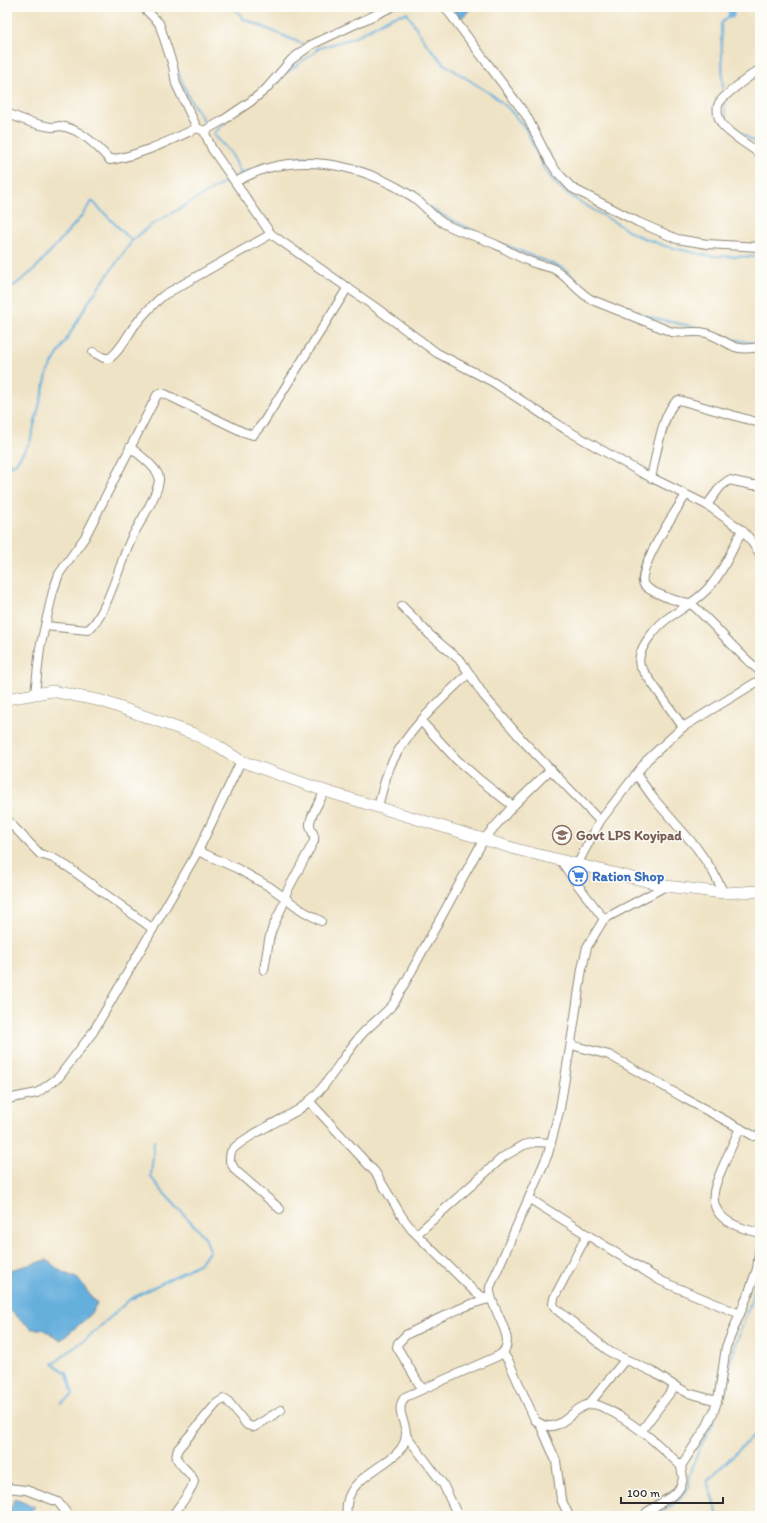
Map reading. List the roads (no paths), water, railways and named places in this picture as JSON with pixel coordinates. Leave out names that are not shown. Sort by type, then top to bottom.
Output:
[{"type":"street","points":[[143,7],[159,23],[173,66],[176,84],[212,150],[271,234],[348,287],[437,353],[493,382],[565,429],[651,478],[707,505],[742,530],[760,554]]},
{"type":"street","points":[[7,113],[52,127],[60,126],[71,130],[89,139],[100,148],[110,160],[123,158],[222,121],[266,90],[291,60],[302,52],[392,7]]},
{"type":"street","points":[[445,7],[526,115],[550,162],[572,188],[638,222],[677,239],[707,244],[760,247]]},
{"type":"street","points":[[760,69],[728,94],[719,103],[717,111],[722,124],[731,133],[760,154]]},
{"type":"street","points":[[235,182],[268,168],[306,162],[342,166],[362,171],[392,185],[414,198],[443,222],[511,253],[551,268],[569,281],[580,293],[592,300],[672,332],[681,333],[695,331],[714,335],[736,347],[760,347]]},
{"type":"street","points":[[93,352],[104,358],[110,358],[125,342],[135,326],[153,304],[164,295],[271,234]]},
{"type":"street","points":[[36,694],[40,648],[53,591],[59,574],[85,537],[157,395],[161,394],[253,435],[263,423],[348,287]]},
{"type":"street","points":[[651,478],[665,420],[675,401],[679,400],[760,423]]},
{"type":"street","points":[[45,626],[88,630],[100,615],[131,540],[158,484],[159,475],[156,471],[130,447]]},
{"type":"street","points":[[707,505],[721,486],[729,480],[752,485],[760,485]]},
{"type":"street","points":[[686,495],[659,538],[643,572],[643,584],[646,587],[671,598],[690,604],[722,633],[751,665],[760,672]]},
{"type":"street","points":[[683,727],[640,666],[639,662],[642,649],[654,631],[670,616],[690,604],[711,585],[722,571],[742,530]]},
{"type":"street","points":[[402,606],[430,635],[461,661],[484,696],[524,742],[600,821]]},
{"type":"street","points":[[378,806],[386,778],[393,762],[421,721],[469,673]]},
{"type":"street","points":[[577,865],[600,821],[647,760],[683,727],[760,680]]},
{"type":"street","points":[[7,699],[52,691],[102,702],[194,734],[218,746],[241,761],[325,791],[519,850],[666,886],[724,893],[760,891]]},
{"type":"street","points":[[421,721],[457,760],[513,806]]},
{"type":"street","points":[[7,1099],[37,1093],[59,1077],[93,1032],[198,851],[241,761]]},
{"type":"street","points":[[280,1208],[235,1170],[230,1162],[231,1152],[241,1143],[298,1110],[309,1101],[325,1084],[367,1028],[394,1004],[484,839],[513,806],[551,769]]},
{"type":"street","points":[[636,774],[654,800],[696,846],[712,870],[724,893]]},
{"type":"street","points":[[264,970],[272,929],[285,898],[314,841],[315,836],[311,828],[311,821],[325,791]]},
{"type":"street","points":[[7,820],[40,854],[53,858],[68,867],[153,929]]},
{"type":"street","points":[[198,851],[236,868],[270,887],[303,911],[321,921]]},
{"type":"street","points":[[561,861],[576,884],[604,919]]},
{"type":"street","points":[[347,1516],[348,1497],[355,1485],[398,1452],[404,1442],[406,1429],[400,1414],[400,1405],[406,1397],[503,1353],[506,1344],[506,1333],[490,1298],[490,1287],[530,1199],[548,1154],[560,1108],[582,969],[587,947],[604,919],[666,886]]},
{"type":"street","points":[[571,1045],[608,1054],[754,1136]]},
{"type":"street","points":[[309,1101],[375,1172],[402,1218],[474,1291],[483,1297],[490,1298]]},
{"type":"street","points":[[740,1128],[715,1187],[714,1201],[717,1210],[728,1221],[743,1228],[760,1233]]},
{"type":"street","points":[[417,1234],[503,1157],[524,1145],[536,1142],[551,1143]]},
{"type":"street","points":[[530,1199],[661,1281],[740,1314]]},
{"type":"street","points":[[587,1235],[554,1298],[553,1306],[610,1352],[653,1372],[688,1393],[717,1401]]},
{"type":"street","points":[[681,1466],[707,1426],[717,1401],[726,1347],[757,1269],[760,1244]]},
{"type":"street","points":[[422,1389],[397,1347],[401,1338],[446,1316],[490,1298]]},
{"type":"street","points":[[503,1353],[509,1362],[535,1420],[540,1424],[549,1426],[554,1426],[589,1404],[625,1360]]},
{"type":"street","points":[[642,1430],[675,1386]]},
{"type":"street","points":[[173,1516],[178,1506],[191,1489],[194,1481],[191,1475],[180,1464],[176,1457],[176,1453],[217,1403],[224,1399],[227,1400],[247,1425],[254,1427],[281,1410]]},
{"type":"street","points":[[589,1404],[598,1405],[609,1410],[642,1430],[681,1466],[683,1478],[681,1486],[676,1493],[647,1512],[644,1516]]},
{"type":"street","points":[[540,1424],[556,1461],[561,1499],[569,1516]]},
{"type":"street","points":[[406,1435],[443,1484],[458,1516]]},
{"type":"street","points":[[7,1488],[26,1490],[58,1502],[69,1516]]},
{"type":"water","points":[[451,7],[466,7],[469,11],[460,19]]},
{"type":"water","points":[[47,1260],[59,1270],[78,1279],[97,1304],[88,1317],[61,1340],[42,1329],[32,1329],[7,1308],[7,1271]]},
{"type":"water","points":[[15,1499],[35,1507],[27,1515],[9,1511]]},
{"type":"waterway","points":[[233,7],[244,19],[303,44]]},
{"type":"waterway","points":[[731,15],[732,7]]},
{"type":"waterway","points":[[316,49],[353,38],[391,17],[407,13],[425,42],[444,64],[494,96],[509,109],[526,129],[544,169],[559,187],[575,199],[636,235],[665,246],[709,256],[760,257]]},
{"type":"waterway","points":[[723,93],[721,23],[731,15]]},
{"type":"waterway","points":[[286,73],[318,50]]},
{"type":"waterway","points":[[177,69],[188,96],[205,123]]},
{"type":"waterway","points":[[724,103],[727,123],[760,146]]},
{"type":"waterway","points":[[225,123],[213,134],[231,153],[241,173]]},
{"type":"waterway","points":[[290,160],[305,157],[323,160]]},
{"type":"waterway","points":[[357,167],[372,172]]},
{"type":"waterway","points":[[237,175],[251,170]]},
{"type":"waterway","points":[[7,468],[16,463],[30,442],[48,371],[89,301],[132,241],[148,227],[227,181]]},
{"type":"waterway","points":[[7,291],[33,271],[80,218],[92,201],[132,241]]},
{"type":"waterway","points":[[430,207],[440,214],[482,235]]},
{"type":"waterway","points":[[505,245],[565,269],[588,292],[617,305],[649,317],[704,329]]},
{"type":"waterway","points":[[717,334],[731,339],[758,344]]},
{"type":"waterway","points":[[7,461],[12,465]]},
{"type":"waterway","points":[[61,1403],[73,1395],[67,1373],[53,1364],[91,1335],[129,1300],[200,1263],[210,1251],[205,1237],[161,1190],[151,1177],[154,1141]]},
{"type":"waterway","points":[[721,1400],[729,1378],[729,1365],[760,1274]]},
{"type":"waterway","points":[[657,1516],[680,1499],[689,1487],[689,1475],[700,1447],[711,1428],[714,1419]]},
{"type":"waterway","points":[[718,1516],[707,1481],[760,1429]]},
{"type":"place","name":"Govt LPS Koyipad","points":[[562,835]]},
{"type":"place","name":"Ration Shop","points":[[578,876]]}]
